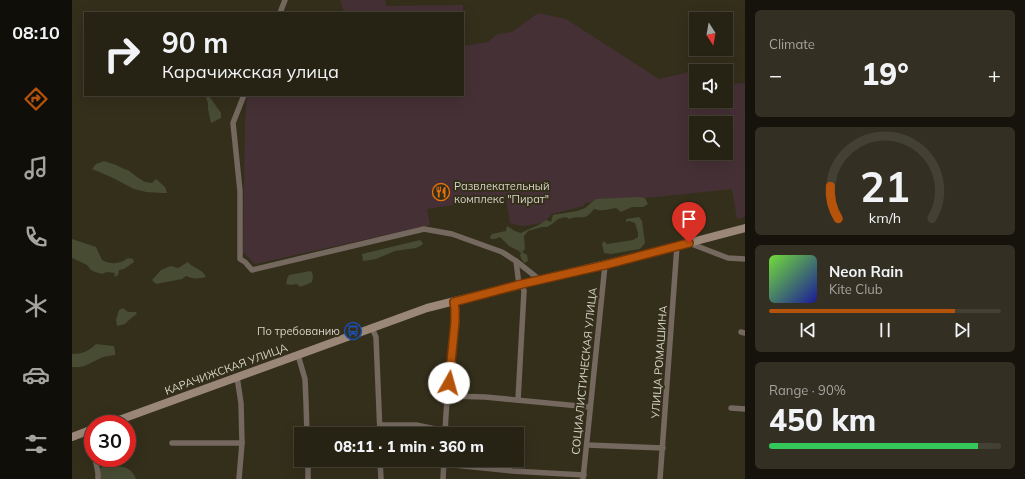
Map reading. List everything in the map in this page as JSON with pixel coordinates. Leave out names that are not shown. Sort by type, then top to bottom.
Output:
[{"type":"main road","name":"КАРАЧИЖСКАЯ УЛИЦА","points":[[133,415],[427,308],[605,265],[745,228]]},
{"type":"main road","points":[[72,437],[84,432]]},
{"type":"street","points":[[280,12],[285,0]]},
{"type":"street","points":[[244,96],[234,123],[240,191],[240,259],[252,270],[424,229],[452,234],[502,252],[540,280]]},
{"type":"street","points":[[689,243],[728,258],[745,259]]},
{"type":"street","name":"УЛИЦА РОМАШИНА","points":[[660,479],[677,246]]},
{"type":"street","points":[[516,261],[520,285],[524,291],[518,400]]},
{"type":"street","name":"СОЦИАЛИСТИЧЕСКАЯ УЛИЦА","points":[[584,477],[605,265]]},
{"type":"street","points":[[445,427],[455,322],[454,302]]},
{"type":"street","points":[[372,328],[376,337],[380,425],[421,427]]},
{"type":"street","points":[[298,355],[304,379],[307,427]]},
{"type":"street","points":[[237,378],[242,443],[239,479]]},
{"type":"street","points":[[447,396],[485,397],[590,407]]},
{"type":"street","points":[[731,408],[745,409]]},
{"type":"street","points":[[172,443],[242,443]]},
{"type":"street","points":[[587,445],[663,448]]},
{"type":"street","points":[[97,467],[98,479]]},
{"type":"street","points":[[308,467],[308,479]]},
{"type":"street","points":[[380,467],[381,479]]},
{"type":"street","points":[[443,479],[444,467]]},
{"type":"street","points":[[482,467],[584,477]]},
{"type":"street","points":[[511,479],[512,471]]},
{"type":"shaded area","points":[[340,0],[385,0],[386,6],[463,5],[463,12],[344,12]]},
{"type":"shaded area","points":[[538,13],[566,19],[659,79],[689,72],[689,108],[733,108],[733,84],[745,83],[745,217],[737,219],[732,189],[585,203],[584,206],[552,214],[543,223],[522,226],[510,223],[506,199],[427,209],[430,225],[255,264],[243,252],[245,120],[248,96],[464,96],[464,46],[488,42],[497,34],[512,32]]},
{"type":"green space","points":[[209,96],[221,113],[221,118],[211,123],[206,98]]},
{"type":"green space","points":[[104,161],[128,170],[145,182],[152,183],[156,179],[165,187],[167,193],[146,192],[134,189],[92,169],[96,164]]},
{"type":"green space","points":[[645,198],[648,204],[643,207],[632,207],[621,212],[616,208],[602,210],[594,209],[585,217],[569,219],[566,217],[558,219],[547,227],[528,231],[524,236],[525,249],[522,252],[527,255],[528,261],[524,263],[519,251],[509,246],[500,237],[491,239],[490,237],[492,234],[506,231],[507,226],[521,233],[546,220],[551,222],[553,215],[577,211],[585,208],[596,199]]},
{"type":"green space","points":[[639,217],[642,221],[645,243],[640,249],[611,254],[604,253],[602,244],[604,241],[607,244],[633,240],[638,237],[635,223],[629,221],[626,222],[626,219]]},
{"type":"green space","points":[[72,239],[96,247],[102,260],[106,262],[122,262],[128,258],[133,259],[134,262],[124,269],[119,270],[118,275],[114,277],[115,273],[107,272],[102,274],[95,272],[87,265],[72,258]]},
{"type":"green space","points":[[420,240],[423,243],[422,245],[416,248],[395,251],[376,259],[363,261],[362,254]]},
{"type":"green space","points":[[188,262],[202,272],[206,277],[191,278],[186,276],[182,279],[156,284],[152,280],[161,270],[171,266],[178,268]]},
{"type":"green space","points":[[310,271],[312,272],[313,277],[312,282],[300,287],[297,284],[286,284],[289,275]]},
{"type":"green space","points":[[123,308],[128,312],[136,312],[137,314],[125,324],[117,326],[116,320],[119,310]]},
{"type":"green space","points":[[96,344],[114,346],[115,355],[103,357],[84,366],[72,367],[72,354],[85,352]]},
{"type":"green space","points":[[102,467],[127,468],[136,479],[101,479],[100,469]]},
{"type":"place","name":"Развлекательный комплекс \"Пират\"","points":[[441,192]]},
{"type":"place","name":"По требованию","points":[[353,331]]},
{"type":"route","points":[[449,383],[455,322],[454,302],[689,243]]}]
